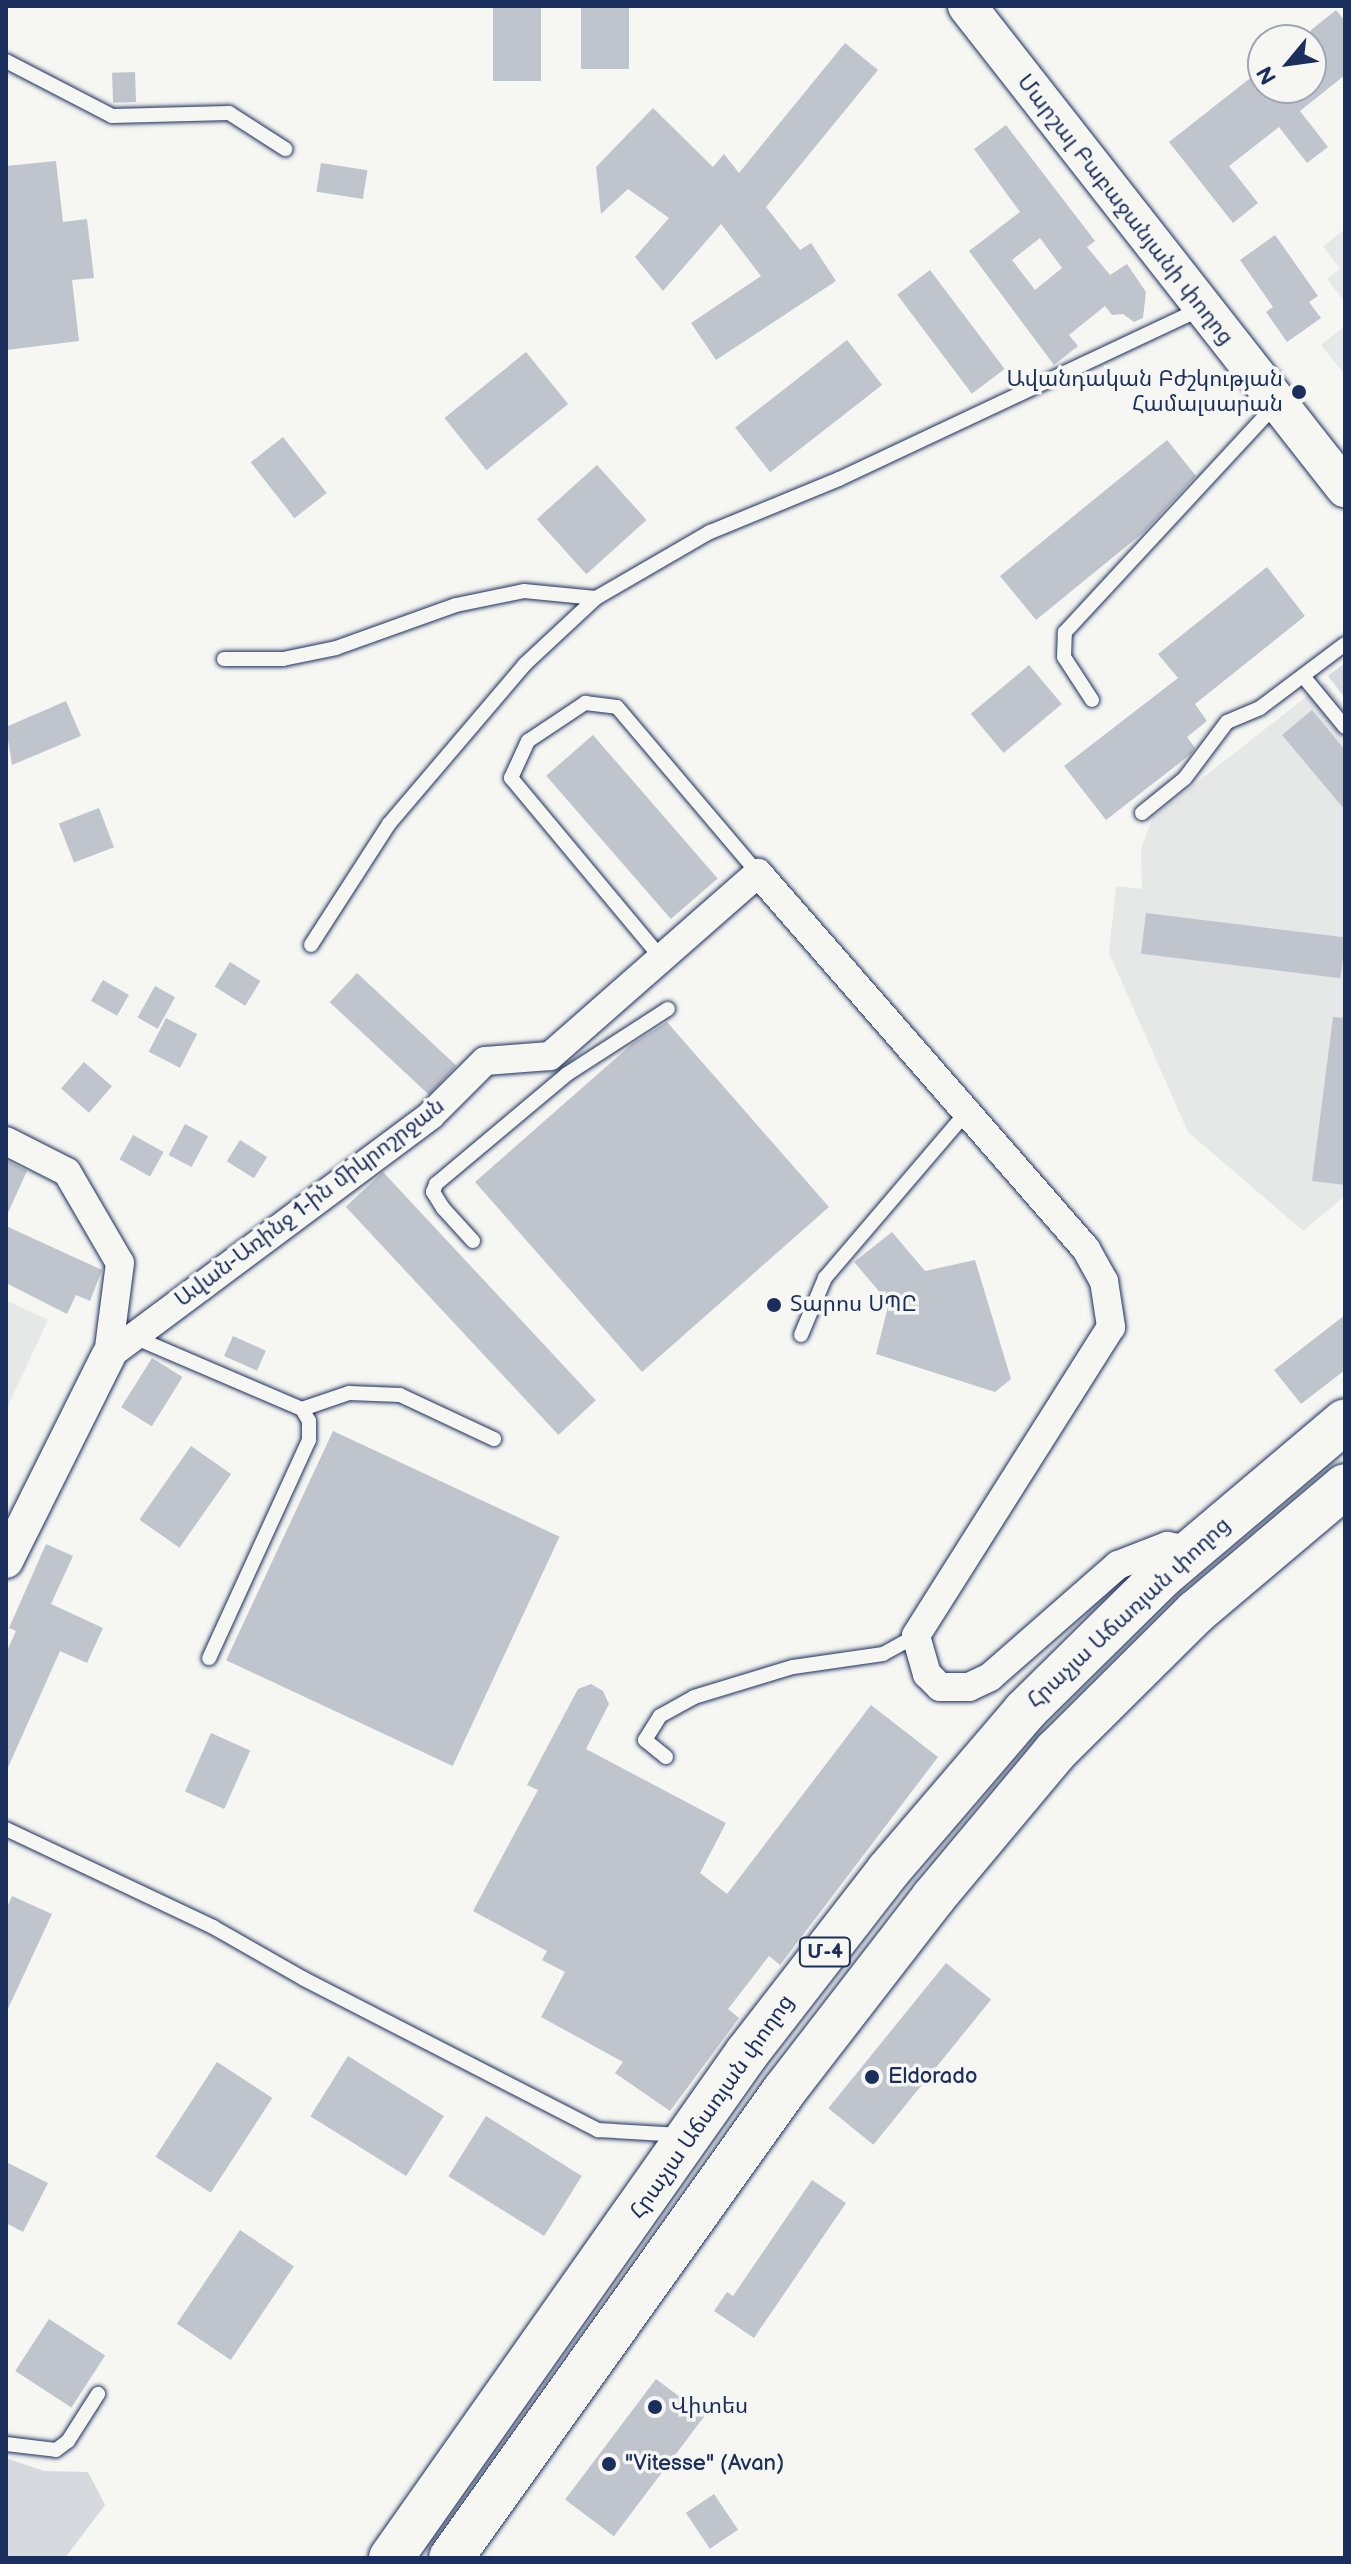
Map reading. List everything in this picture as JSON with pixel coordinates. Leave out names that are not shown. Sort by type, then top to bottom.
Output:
[{"type":"highway","name":"Հրաչյա Աճառյան փողոց","points":[[391,2558],[690,2135],[888,1871],[1025,1711],[1191,1550],[1345,1421]]},
{"type":"highway","name":"Հրաչյա Աճառյան փողոց","points":[[451,2558],[784,2091],[933,1898],[1056,1751],[1196,1612],[1340,1500]]},
{"type":"main road","name":"Մարշալ Բաբաջանյանի փողոց","points":[[967,6],[1200,309],[1345,488]]},
{"type":"street","points":[[558,1065],[662,959],[758,873],[1086,1249],[1104,1281],[1111,1327],[916,1636],[918,1658],[940,1687],[969,1687],[990,1677],[1118,1565],[1167,1546],[1191,1550]]},
{"type":"street","name":"Ավան-Առինջ 1-ին միկրոշրջան","points":[[121,1346],[431,1115],[485,1061],[558,1065]]},
{"type":"street","points":[[6,1141],[67,1172],[120,1263],[121,1346],[6,1561]]},
{"type":"lane","points":[[6,61],[112,116],[229,113],[285,149]]},
{"type":"lane","points":[[311,945],[389,824],[525,664],[596,598],[710,532],[839,479],[1200,309]]},
{"type":"lane","points":[[1092,700],[1064,657],[1065,632],[1278,402]]},
{"type":"lane","points":[[224,659],[283,659],[336,648],[456,605],[524,591],[596,598]]},
{"type":"lane","points":[[1142,813],[1185,778],[1227,722],[1260,708],[1345,644]]},
{"type":"lane","points":[[1303,676],[1345,727]]},
{"type":"lane","points":[[662,959],[511,778],[528,741],[585,703],[617,707],[758,873]]},
{"type":"lane","points":[[473,1241],[443,1208],[433,1192],[436,1184],[558,1065],[668,1009]]},
{"type":"lane","points":[[801,1335],[825,1278],[967,1112]]},
{"type":"lane","points":[[121,1346],[302,1409],[349,1393],[400,1395],[494,1439]]},
{"type":"lane","points":[[209,1658],[309,1440],[309,1421],[302,1409]]},
{"type":"lane","points":[[666,1757],[645,1740],[660,1716],[694,1697],[793,1667],[883,1654],[916,1636]]},
{"type":"lane","points":[[6,1829],[213,1927],[304,1979],[598,2130],[690,2135]]},
{"type":"lane","points":[[6,2444],[56,2450],[68,2441],[98,2394]]},
{"type":"shaded area","points":[[1345,229],[1345,302],[1327,279],[1340,269],[1323,246]]},
{"type":"shaded area","points":[[1345,326],[1345,375],[1321,345]]},
{"type":"shaded area","points":[[1345,663],[1345,698],[1328,676]]},
{"type":"shaded area","points":[[1325,682],[1345,706],[1345,1196],[1303,1231],[1188,1132],[1109,953],[1116,886],[1142,889],[1141,848],[1153,817]]},
{"type":"shaded area","points":[[6,1300],[48,1320],[6,1410]]},
{"type":"shaded area","points":[[6,2458],[44,2471],[88,2472],[105,2505],[65,2558],[6,2558]]},
{"type":"building","points":[[493,6],[541,6],[541,81],[493,81]]},
{"type":"building","points":[[581,6],[629,6],[629,69],[581,69]]},
{"type":"building","points":[[1336,10],[1345,21],[1345,75],[1327,89],[1327,24],[1318,24]]},
{"type":"building","points":[[845,43],[878,70],[766,207],[800,250],[811,243],[836,281],[716,360],[691,323],[761,276],[721,224],[663,291],[635,257],[669,218],[628,189],[601,214],[596,167],[653,108],[713,167],[724,154],[739,173]]},
{"type":"building","points":[[135,72],[136,102],[113,103],[112,73]]},
{"type":"building","points":[[1247,81],[1247,104],[1309,104],[1300,111],[1328,147],[1307,163],[1279,127],[1229,166],[1258,203],[1233,223],[1169,142]]},
{"type":"building","points":[[1006,125],[1095,241],[1087,247],[1110,275],[1127,264],[1146,292],[1143,318],[1134,322],[1123,314],[1112,315],[1105,306],[1069,335],[1078,346],[1054,365],[969,251],[1020,212],[974,149]],"holes":[[[1040,238],[1062,268],[1035,290],[1012,260]]]},
{"type":"building","points":[[56,161],[63,222],[87,219],[94,278],[72,280],[79,341],[6,350],[6,166]]},
{"type":"building","points":[[321,163],[367,170],[363,199],[316,192]]},
{"type":"building","points":[[1275,235],[1318,296],[1309,302],[1321,318],[1287,342],[1266,312],[1273,307],[1240,260]]},
{"type":"building","points":[[930,270],[1005,369],[972,394],[897,295]]},
{"type":"building","points":[[847,340],[882,385],[770,472],[735,427]]},
{"type":"building","points":[[526,352],[568,404],[487,470],[444,418]]},
{"type":"building","points":[[283,437],[327,493],[294,518],[251,462]]},
{"type":"building","points":[[1167,440],[1196,476],[1144,532],[1036,620],[1000,576]]},
{"type":"building","points":[[597,465],[647,520],[586,574],[537,519]]},
{"type":"building","points":[[1267,567],[1305,616],[1195,704],[1207,721],[1187,737],[1195,748],[1191,754],[1106,820],[1064,766],[1178,678],[1158,654]]},
{"type":"building","points":[[1029,665],[1062,704],[1004,753],[971,714]]},
{"type":"building","points":[[66,701],[81,736],[12,765],[6,727]]},
{"type":"building","points":[[1312,710],[1345,750],[1345,810],[1282,735]]},
{"type":"building","points":[[593,735],[718,878],[671,919],[546,776]]},
{"type":"building","points":[[99,808],[114,847],[74,863],[59,823]]},
{"type":"building","points":[[1146,913],[1345,937],[1341,978],[1141,954]]},
{"type":"building","points":[[230,962],[261,981],[245,1006],[215,987]]},
{"type":"building","points":[[357,973],[456,1066],[429,1095],[330,1002]]},
{"type":"building","points":[[103,980],[129,995],[117,1016],[91,1001]]},
{"type":"building","points":[[155,986],[175,997],[158,1029],[138,1017]]},
{"type":"building","points":[[1333,1017],[1345,1018],[1345,1185],[1312,1181]]},
{"type":"building","points":[[166,1018],[197,1034],[180,1068],[149,1052]]},
{"type":"building","points":[[667,1022],[829,1207],[642,1372],[475,1182],[632,1044]]},
{"type":"building","points":[[84,1062],[112,1086],[89,1113],[61,1088]]},
{"type":"building","points":[[185,1124],[208,1136],[192,1167],[169,1155]]},
{"type":"building","points":[[133,1135],[164,1152],[150,1176],[119,1159]]},
{"type":"building","points":[[240,1140],[267,1157],[254,1178],[227,1161]]},
{"type":"building","points":[[6,1160],[27,1171],[6,1217]]},
{"type":"building","points":[[383,1172],[596,1400],[558,1435],[346,1207]]},
{"type":"building","points":[[6,1226],[102,1270],[90,1301],[76,1295],[67,1314],[6,1283]]},
{"type":"building","points":[[892,1232],[925,1271],[975,1260],[1011,1379],[995,1392],[876,1354],[889,1303],[854,1262]]},
{"type":"building","points":[[1345,1315],[1345,1370],[1301,1404],[1274,1370]]},
{"type":"building","points":[[233,1336],[266,1351],[257,1371],[224,1356]]},
{"type":"building","points":[[152,1358],[183,1377],[152,1426],[121,1407]]},
{"type":"building","points":[[333,1431],[560,1537],[453,1766],[226,1660]]},
{"type":"building","points":[[191,1446],[231,1474],[180,1548],[139,1520]]},
{"type":"building","points":[[46,1544],[73,1556],[51,1604],[103,1628],[87,1663],[60,1651],[6,1772],[6,1653],[16,1631],[9,1628]]},
{"type":"building","points":[[591,1684],[603,1691],[609,1704],[586,1749],[726,1823],[700,1873],[727,1894],[871,1705],[938,1757],[780,1965],[769,1956],[728,2009],[739,2018],[670,2111],[615,2073],[623,2062],[541,2017],[565,1972],[542,1960],[547,1951],[473,1911],[538,1790],[527,1785],[578,1689]]},
{"type":"building","points":[[211,1733],[250,1750],[224,1809],[185,1791]]},
{"type":"building","points":[[12,1896],[52,1914],[6,2013],[6,1910]]},
{"type":"building","points":[[946,1963],[991,2000],[873,2145],[828,2108]]},
{"type":"building","points":[[348,2056],[444,2116],[406,2176],[310,2116]]},
{"type":"building","points":[[217,2062],[272,2098],[211,2193],[155,2157]]},
{"type":"building","points":[[486,2116],[582,2176],[544,2236],[448,2176]]},
{"type":"building","points":[[6,2162],[48,2183],[23,2232],[6,2223]]},
{"type":"building","points":[[812,2180],[846,2203],[754,2338],[714,2311],[727,2292],[733,2296]]},
{"type":"building","points":[[240,2230],[294,2266],[231,2360],[177,2324]]},
{"type":"building","points":[[49,2319],[105,2355],[71,2407],[15,2371]]},
{"type":"building","points":[[656,2379],[705,2416],[614,2536],[565,2500]]},
{"type":"building","points":[[714,2494],[738,2530],[710,2549],[686,2513]]},
{"type":"place","name":"Ավանդական Բժշկության Համալսարան","points":[[1299,392]]},
{"type":"place","name":"Տարոս ՍՊԸ","points":[[774,1305]]},
{"type":"place","name":"Eldorado","points":[[872,2077]]},
{"type":"place","name":"Վիտես","points":[[655,2407]]},
{"type":"place","name":"\"Vitesse\" (Avan)","points":[[609,2464]]}]
